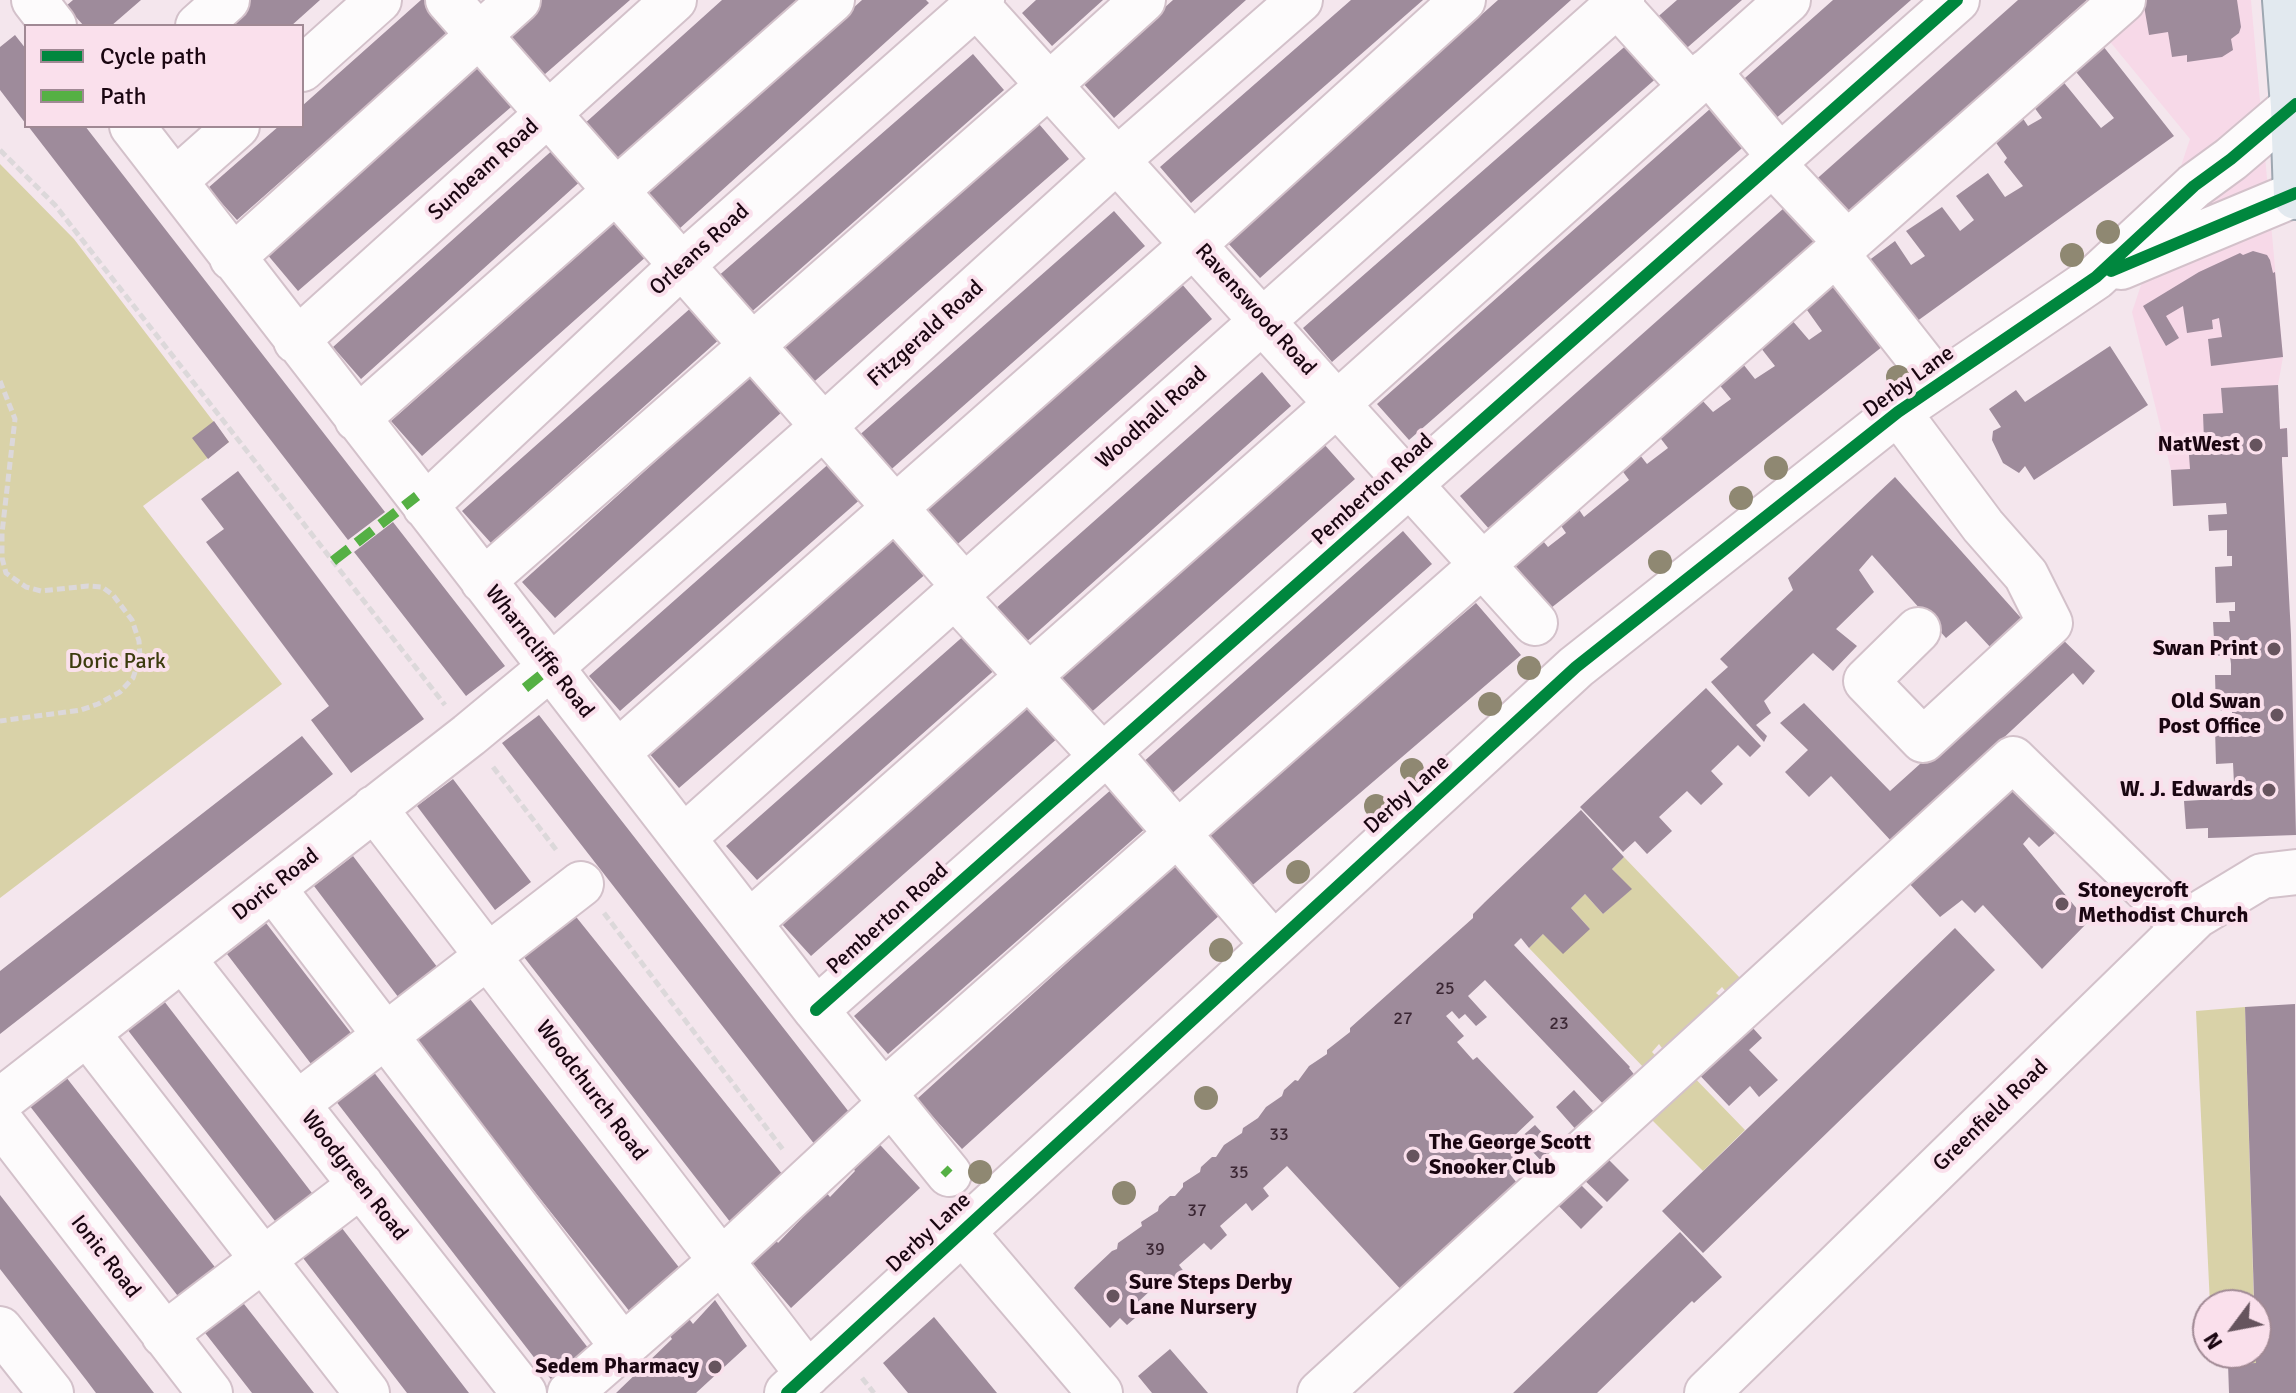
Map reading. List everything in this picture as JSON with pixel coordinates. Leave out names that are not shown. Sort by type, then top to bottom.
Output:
[{"type":"main road","points":[[2285,0],[2295,123],[2296,195]]},
{"type":"street","points":[[0,10],[11,0]]},
{"type":"street","points":[[34,0],[52,24]]},
{"type":"street","points":[[200,24],[227,0]]},
{"type":"street","points":[[304,67],[379,0]]},
{"type":"street","points":[[448,0],[895,507],[1029,676],[1177,834],[1273,944]]},
{"type":"street","points":[[232,258],[518,0]]},
{"type":"street","name":"Sunbeam Road","points":[[296,341],[674,0]]},
{"type":"street","points":[[357,419],[832,0]]},
{"type":"street","points":[[483,581],[1143,0]]},
{"type":"street","name":"Fitzgerald Road","points":[[538,677],[1300,0]]},
{"type":"street","points":[[617,753],[1194,244],[1463,0]]},
{"type":"street","points":[[749,923],[1338,403],[1788,0]]},
{"type":"street","name":"Pemberton Road","points":[[816,1010],[1957,0]]},
{"type":"street","points":[[570,1393],[721,1261],[806,1181],[887,1098],[1177,834],[2123,0]]},
{"type":"street","points":[[1618,1],[1699,78],[1776,160],[1939,384]]},
{"type":"street","name":"Woodhall Road","points":[[683,838],[1618,1]]},
{"type":"street","name":"Ravenswood Road","points":[[977,2],[1048,86],[1535,623]]},
{"type":"street","name":"Orleans Road","points":[[425,506],[682,265],[977,2]]},
{"type":"street","points":[[2251,212],[2295,123]]},
{"type":"street","name":"Derby Lane","points":[[797,1384],[1576,667],[1898,412],[2096,277],[2194,186],[2231,159],[2295,123]]},
{"type":"street","name":"Wharncliffe Road","points":[[134,128],[483,581],[538,677],[617,753],[816,1010],[947,1172]]},
{"type":"street","points":[[175,181],[235,128]]},
{"type":"street","name":"Derby Lane","points":[[2096,277],[2296,195]]},
{"type":"street","name":"Derby Lane","points":[[1898,412],[1983,526],[2026,575],[2050,623],[1923,740],[1866,681],[1918,630]]},
{"type":"street","name":"Doric Road","points":[[0,1101],[469,735],[538,677]]},
{"type":"street","points":[[1320,1393],[2013,759],[2185,927]]},
{"type":"street","name":"Woodchurch Road","points":[[374,808],[721,1261],[797,1384]]},
{"type":"street","name":"Greenfield Road","points":[[1707,1393],[2196,916],[2262,876],[2296,872]]},
{"type":"street","points":[[297,1104],[581,884]]},
{"type":"street","points":[[273,888],[623,1347]]},
{"type":"street","name":"Woodgreen Road","points":[[183,959],[524,1393]]},
{"type":"street","points":[[87,1033],[367,1393]]},
{"type":"street","name":"Ionic Road","points":[[0,1121],[164,1335],[194,1388]]},
{"type":"street","points":[[164,1335],[361,1185]]},
{"type":"street","points":[[961,1230],[1100,1393]]},
{"type":"street","points":[[0,1329],[51,1393]]},
{"type":"path","points":[[0,150],[55,205],[469,735],[806,1181]]},
{"type":"path","points":[[0,381],[15,419],[2,533],[2,558],[6,573],[26,587],[41,591],[102,587],[113,595],[132,620],[139,641],[140,657],[133,678],[120,692],[98,704],[81,710],[0,721]]},
{"type":"shaded area","points":[[2134,0],[2251,0],[2283,357],[2278,385],[2280,428],[2287,428],[2288,457],[2282,458],[2284,500],[2173,506],[2171,470],[2132,312],[2190,139],[2102,32]]},
{"type":"green space","name":"Doric Park","points":[[0,164],[74,239],[229,442],[143,506],[282,684],[0,898]]},
{"type":"green space","points":[[1624,857],[1741,979],[1727,993],[1722,987],[1716,993],[1722,998],[1665,1052],[1659,1044],[1652,1052],[1658,1058],[1646,1070],[1529,948],[1543,934],[1590,929],[1571,908],[1585,894],[1603,914],[1631,889],[1612,869]]},
{"type":"green space","points":[[2245,1007],[2254,1289],[2209,1289],[2196,1011]]},
{"type":"green space","points":[[1685,1068],[1745,1130],[1703,1171],[1641,1109]]},
{"type":"building","points":[[73,0],[141,0],[113,24],[82,24],[66,6]]},
{"type":"building","points":[[236,0],[320,0],[293,24],[208,24]]},
{"type":"building","points":[[421,0],[439,0],[460,23],[237,220],[208,188],[277,128],[304,128],[304,104]]},
{"type":"building","points":[[533,0],[630,0],[529,88],[487,40]]},
{"type":"building","points":[[722,0],[798,0],[607,172],[573,134]]},
{"type":"building","points":[[862,0],[926,0],[929,3],[668,239],[637,204]]},
{"type":"building","points":[[1036,0],[1103,0],[1052,46],[1022,13]]},
{"type":"building","points":[[1173,0],[1246,0],[1114,118],[1082,82]]},
{"type":"building","points":[[1351,0],[1423,0],[1191,203],[1160,167]]},
{"type":"building","points":[[1498,0],[1571,0],[1260,278],[1227,242]]},
{"type":"building","points":[[1677,0],[1742,0],[1673,60],[1645,28]]},
{"type":"building","points":[[1833,0],[1911,0],[1409,440],[1377,404]]},
{"type":"building","points":[[2018,0],[2087,0],[1490,530],[1460,496]]},
{"type":"building","points":[[2143,0],[2237,0],[2241,27],[2231,39],[2233,50],[2222,57],[2187,62],[2187,55],[2172,57],[2168,32],[2149,35]]},
{"type":"building","points":[[2092,32],[2174,136],[1902,332],[1860,267],[1895,241],[1911,265],[1925,256],[1906,231],[1942,207],[1960,231],[1974,220],[1956,196],[1988,173],[2005,197],[2023,186],[2004,162],[2007,158],[1987,130],[2014,105],[2028,126],[2042,118],[2031,103],[2061,79],[2101,128],[2114,118],[2063,56]]},
{"type":"building","points":[[15,35],[24,46],[24,121],[0,90],[0,47]]},
{"type":"building","points":[[1638,35],[1668,68],[1332,362],[1303,328]]},
{"type":"building","points":[[487,51],[525,95],[298,291],[261,247]]},
{"type":"building","points":[[973,54],[1004,90],[740,322],[708,285]]},
{"type":"building","points":[[1039,124],[1069,159],[800,394],[770,360]]},
{"type":"building","points":[[30,128],[87,128],[385,512],[348,540]]},
{"type":"building","points":[[566,138],[594,169],[361,379],[333,347]]},
{"type":"building","points":[[1114,211],[1145,246],[878,481],[847,446]]},
{"type":"building","points":[[627,212],[657,247],[422,456],[391,421]]},
{"type":"building","points":[[2253,251],[2267,255],[2275,272],[2283,357],[2211,366],[2208,339],[2222,337],[2219,318],[2212,320],[2213,329],[2187,333],[2183,306],[2166,316],[2179,338],[2166,346],[2143,306],[2199,272],[2240,253],[2243,255]]},
{"type":"building","points":[[1838,280],[1892,339],[1551,608],[1512,562],[1539,536],[1548,547],[1566,533],[1555,517],[1573,501],[1584,517],[1629,480],[1613,458],[1630,442],[1647,464],[1668,448],[1655,431],[1701,399],[1713,412],[1731,399],[1713,377],[1739,359],[1755,379],[1775,366],[1757,343],[1791,319],[1809,340],[1822,331],[1802,303]]},
{"type":"building","points":[[1181,283],[1212,319],[943,557],[911,522]]},
{"type":"building","points":[[702,298],[731,329],[491,543],[462,511]]},
{"type":"building","points":[[2110,346],[2148,405],[2034,480],[2025,466],[2019,473],[2003,463],[1992,440],[1993,431],[2001,427],[1989,409],[2016,390],[2025,402]]},
{"type":"building","points":[[761,366],[794,401],[555,618],[522,582]]},
{"type":"building","points":[[1262,372],[1291,406],[1015,652],[985,618]]},
{"type":"building","points":[[2278,385],[2280,429],[2287,428],[2288,457],[2282,457],[2282,462],[2291,635],[2296,835],[2208,838],[2208,828],[2186,829],[2184,801],[2217,799],[2216,784],[2234,784],[2233,763],[2216,764],[2215,729],[2232,729],[2232,710],[2216,711],[2215,675],[2231,675],[2231,664],[2230,656],[2215,656],[2213,622],[2230,622],[2229,611],[2235,611],[2235,602],[2216,603],[2215,567],[2232,566],[2232,556],[2227,556],[2227,530],[2209,531],[2208,515],[2227,514],[2226,503],[2173,506],[2171,470],[2190,469],[2188,441],[2204,440],[2203,414],[2223,413],[2221,388]]},
{"type":"building","points":[[214,421],[229,442],[208,459],[192,438]]},
{"type":"building","points":[[1323,443],[1355,479],[1078,724],[1045,687]]},
{"type":"building","points":[[841,453],[872,489],[620,711],[589,676]]},
{"type":"building","points":[[238,471],[424,719],[351,773],[311,720],[329,706],[206,542],[224,529],[201,499]]},
{"type":"building","points":[[1895,477],[2021,618],[1992,649],[1966,621],[1946,638],[1872,555],[1859,570],[1874,592],[1836,629],[1857,646],[1833,671],[1813,653],[1764,701],[1771,713],[1756,725],[1767,736],[1764,742],[1711,682],[1728,667],[1720,659],[1793,590],[1788,578]]},
{"type":"building","points":[[393,522],[505,666],[466,696],[354,552]]},
{"type":"building","points":[[905,529],[936,565],[679,788],[648,752]]},
{"type":"building","points":[[1403,531],[1432,564],[1160,804],[1132,772]]},
{"type":"building","points":[[1476,603],[1521,655],[1241,895],[1196,842]]},
{"type":"building","points":[[976,625],[1007,659],[757,880],[726,846]]},
{"type":"building","points":[[2054,631],[2095,671],[2083,685],[2073,673],[1892,842],[1831,776],[1809,797],[1785,772],[1808,750],[1780,723],[1804,703],[1890,791],[2032,663]]},
{"type":"building","points":[[1706,688],[1761,746],[1750,757],[1738,745],[1711,771],[1723,784],[1701,805],[1687,791],[1659,817],[1672,831],[1647,854],[1635,841],[1623,852],[1580,807]]},
{"type":"building","points":[[1039,696],[1068,729],[811,956],[781,923]]},
{"type":"building","points":[[539,715],[856,1121],[819,1150],[502,743]]},
{"type":"building","points":[[302,736],[333,774],[0,1034],[0,971]]},
{"type":"building","points":[[2011,769],[2064,825],[2039,847],[2029,837],[2023,844],[2088,922],[2042,969],[1983,905],[1975,913],[1962,900],[1940,917],[1897,870]]},
{"type":"building","points":[[453,779],[531,882],[495,910],[417,806]]},
{"type":"building","points":[[1121,781],[1155,820],[888,1054],[854,1016]]},
{"type":"building","points":[[1581,810],[1624,857],[1612,869],[1632,889],[1603,914],[1585,894],[1571,908],[1590,929],[1563,954],[1543,934],[1529,948],[1521,938],[1514,945],[1637,1078],[1606,1107],[1485,980],[1468,996],[1487,1017],[1476,1026],[1465,1014],[1459,1019],[1452,1011],[1446,1016],[1464,1036],[1457,1042],[1473,1060],[1477,1057],[1534,1117],[1513,1137],[1523,1149],[1516,1155],[1522,1162],[1509,1173],[1521,1188],[1405,1294],[1287,1166],[1263,1188],[1269,1196],[1252,1211],[1246,1203],[1220,1226],[1227,1235],[1211,1250],[1204,1243],[1179,1265],[1185,1273],[1169,1288],[1162,1281],[1136,1304],[1143,1311],[1127,1325],[1120,1318],[1110,1328],[1074,1288],[1077,1284],[1117,1249],[1118,1243],[1142,1226],[1141,1222],[1158,1211],[1170,1196],[1175,1196],[1183,1183],[1200,1172],[1201,1167],[1216,1157],[1224,1145],[1242,1133],[1243,1128],[1282,1096],[1295,1080],[1298,1081],[1309,1066],[1327,1054],[1327,1050],[1350,1032],[1350,1028],[1473,918],[1485,902]]},
{"type":"building","points":[[1187,854],[1232,904],[962,1149],[917,1099]]},
{"type":"building","points":[[353,856],[444,976],[405,1006],[314,886]]},
{"type":"building","points":[[565,903],[791,1185],[738,1232],[513,943]]},
{"type":"building","points":[[266,923],[358,1042],[318,1073],[227,954]]},
{"type":"building","points":[[1955,928],[1995,970],[1703,1253],[1662,1211]]},
{"type":"building","points":[[460,986],[688,1279],[638,1322],[407,1031]]},
{"type":"building","points":[[164,1001],[322,1206],[285,1234],[127,1029]]},
{"type":"building","points":[[2295,1004],[2296,1393],[2229,1393],[2228,1369],[2272,1369],[2272,1289],[2254,1289],[2245,1007]]},
{"type":"building","points":[[1742,1016],[1762,1038],[1749,1050],[1778,1080],[1759,1097],[1750,1086],[1729,1106],[1690,1065]]},
{"type":"building","points":[[362,1057],[599,1362],[560,1391],[325,1087]]},
{"type":"building","points":[[66,1077],[225,1280],[188,1309],[29,1105]]},
{"type":"building","points":[[1574,1090],[1596,1114],[1578,1132],[1556,1107]]},
{"type":"building","points":[[1535,1125],[1558,1150],[1544,1164],[1520,1138]]},
{"type":"building","points":[[870,1134],[920,1188],[791,1308],[742,1251],[768,1228],[778,1243],[802,1218],[793,1207],[818,1182],[830,1197],[855,1171],[846,1158]]},
{"type":"building","points":[[1599,1150],[1629,1180],[1607,1202],[1576,1172]]},
{"type":"building","points":[[1575,1179],[1603,1207],[1581,1229],[1554,1201]]},
{"type":"building","points":[[0,1195],[154,1393],[96,1393],[0,1269]]},
{"type":"building","points":[[328,1210],[469,1393],[407,1393],[293,1245]]},
{"type":"building","points":[[1680,1232],[1722,1277],[1694,1303],[1692,1301],[1597,1393],[1513,1393]]},
{"type":"building","points":[[233,1290],[314,1393],[252,1393],[195,1320]]},
{"type":"building","points":[[715,1300],[747,1346],[696,1393],[616,1393],[672,1339],[662,1324],[680,1307],[693,1324]]},
{"type":"building","points":[[934,1317],[997,1393],[908,1393],[883,1363]]},
{"type":"building","points":[[1170,1349],[1208,1393],[1152,1393],[1138,1376]]},
{"type":"marked path","points":[[333,561],[417,496]]},
{"type":"marked path","points":[[525,688],[551,667]]},
{"type":"marked path","points":[[944,1169],[949,1174]]},
{"type":"cycle path","points":[[816,1010],[1957,0]]},
{"type":"cycle path","points":[[787,1393],[1576,667],[1898,412],[2096,277],[2194,186],[2296,104]]},
{"type":"cycle path","points":[[2111,271],[2296,193]]},
{"type":"place","name":"NatWest","points":[[2256,445]]},
{"type":"place","name":"Swan Print","points":[[2274,649]]},
{"type":"place","name":"Old Swan Post Office","points":[[2277,715]]},
{"type":"place","name":"W. J. Edwards","points":[[2269,790]]},
{"type":"place","name":"Stoneycroft Methodist Church","points":[[2062,904]]},
{"type":"place","name":"The George Scott Snooker Club","points":[[1413,1156]]},
{"type":"place","name":"Sure Steps Derby Lane Nursery","points":[[1113,1296]]},
{"type":"place","name":"Sedem Pharmacy","points":[[715,1367]]}]
